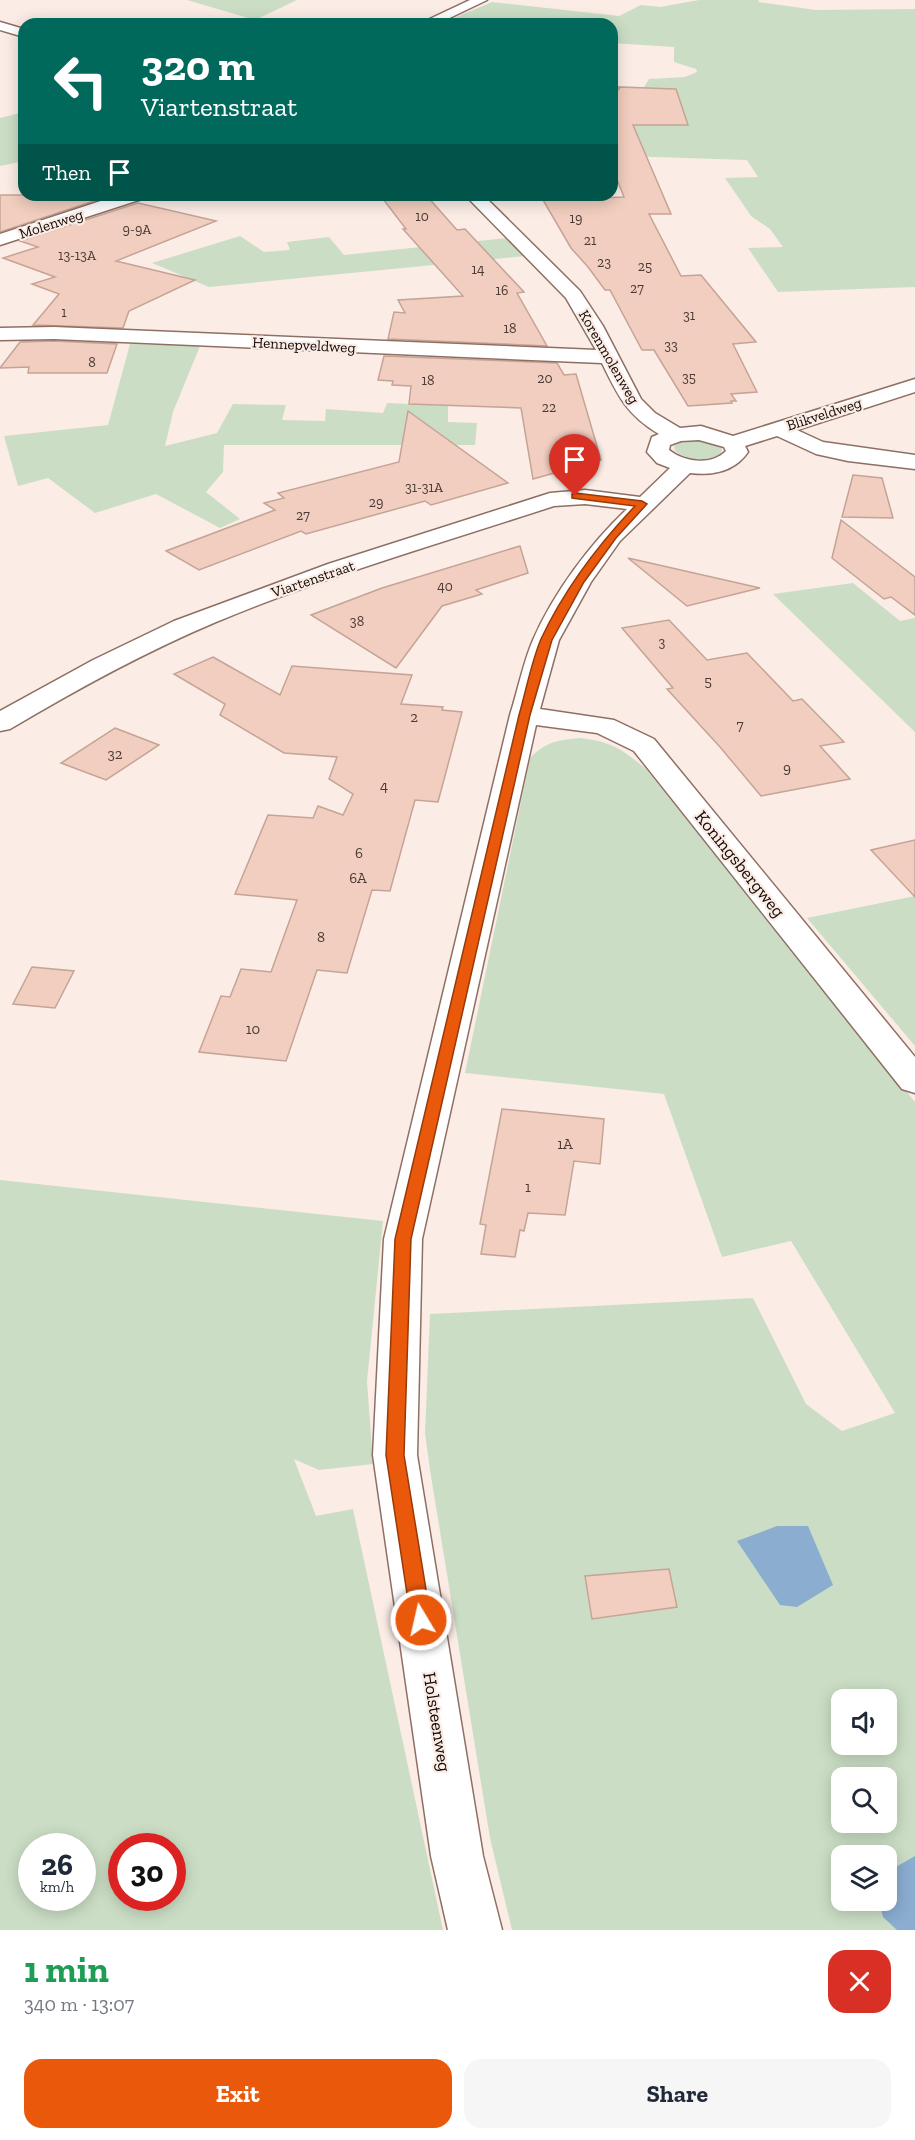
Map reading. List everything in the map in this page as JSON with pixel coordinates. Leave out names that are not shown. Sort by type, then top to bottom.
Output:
[{"type":"street","points":[[440,18],[481,0]]},
{"type":"street","points":[[0,26],[18,31]]},
{"type":"street","name":"Molenweg","points":[[0,240],[118,201]]},
{"type":"street","name":"Korenmolenweg","points":[[479,201],[573,295],[593,326],[632,402],[647,418],[676,435]]},
{"type":"street","name":"Hennepveldweg","points":[[0,334],[66,334],[608,357]]},
{"type":"street","name":"Blikveldweg","points":[[733,443],[915,385]]},
{"type":"street","points":[[779,429],[816,447],[915,462]]},
{"type":"street","points":[[701,433],[733,443],[737,452],[729,462],[709,466],[686,465],[672,461],[658,452],[660,442],[676,435],[701,433]]},
{"type":"street","name":"Holsteenweg","points":[[475,1930],[457,1856],[395,1455],[403,1239],[524,715],[546,640],[579,581],[612,536],[642,504],[686,465]]},
{"type":"street","name":"Viartenstraat","points":[[1,722],[86,673],[209,616],[326,573],[562,498],[594,497],[642,504]]},
{"type":"street","name":"Koningsbergweg","points":[[524,715],[604,726],[644,745],[915,1081]]},
{"type":"green space","points":[[187,0],[297,0],[259,18],[248,18]]},
{"type":"green space","points":[[699,0],[759,0],[758,2],[816,10],[915,9],[915,287],[778,292],[748,248],[783,247],[770,229],[751,216],[725,178],[758,177],[747,160],[624,156],[618,128],[618,86],[644,87],[649,79],[685,77],[697,72],[696,69],[674,62],[674,47],[618,43],[618,18],[454,18],[492,2],[619,16],[641,5],[660,7]]},
{"type":"green space","points":[[18,114],[18,162],[0,166],[0,118]]},
{"type":"green space","points":[[240,236],[264,252],[290,250],[287,242],[329,237],[344,255],[507,238],[525,256],[209,287],[152,263]]},
{"type":"green space","points":[[130,344],[200,346],[173,412],[165,446],[217,433],[233,404],[286,405],[282,420],[325,421],[326,409],[383,413],[387,403],[448,406],[448,422],[477,423],[475,445],[224,445],[223,472],[206,492],[240,519],[220,528],[156,494],[95,513],[48,478],[18,486],[4,436],[108,425]]},
{"type":"green space","points":[[694,439],[718,445],[722,449],[721,454],[697,459],[686,457],[675,451],[674,446],[678,443]]},
{"type":"green space","points":[[853,583],[900,621],[915,618],[915,732],[773,594]]},
{"type":"green space","points":[[580,738],[608,744],[645,768],[915,1102],[915,1930],[512,1930],[490,1838],[425,1433],[430,1314],[753,1298],[806,1404],[842,1431],[895,1413],[791,1241],[722,1257],[664,1094],[465,1073],[530,758],[547,745]]},
{"type":"green space","points":[[915,896],[915,1046],[807,918]]},
{"type":"green space","points":[[0,1180],[383,1221],[367,1381],[373,1464],[319,1470],[294,1459],[316,1516],[353,1509],[443,1930],[0,1930]]},
{"type":"water","points":[[777,1526],[808,1526],[833,1585],[797,1607],[780,1605],[737,1541]]},
{"type":"water","points":[[915,1856],[915,1930],[897,1930],[883,1917],[882,1911],[897,1911],[897,1866]]},
{"type":"building","points":[[619,87],[676,89],[688,125],[633,125],[671,214],[649,214],[681,276],[701,275],[756,342],[733,344],[757,392],[731,394],[736,401],[731,401],[732,403],[688,406],[654,350],[642,350],[610,290],[605,290],[571,248],[544,201],[618,201],[618,197],[624,197],[618,182],[618,88],[619,90]]},
{"type":"building","points":[[0,195],[18,195],[18,201],[94,201],[0,232]]},
{"type":"building","points":[[385,201],[431,201],[457,230],[465,229],[524,292],[517,293],[547,346],[388,339],[394,312],[405,313],[398,300],[463,296],[403,229],[406,229]]},
{"type":"building","points":[[138,203],[216,221],[116,261],[195,280],[129,311],[123,328],[33,325],[59,294],[32,284],[55,277],[3,258],[38,247],[20,241]]},
{"type":"building","points":[[20,342],[117,344],[107,373],[28,373],[29,367],[0,368]]},
{"type":"building","points":[[384,356],[557,363],[564,375],[576,374],[601,460],[533,479],[521,408],[409,404],[411,386],[392,385],[393,381],[378,380]]},
{"type":"building","points":[[408,411],[508,483],[431,505],[425,501],[306,534],[301,531],[199,570],[166,551],[275,510],[264,503],[284,498],[278,493],[399,462]]},
{"type":"building","points":[[853,475],[882,478],[893,518],[842,517]]},
{"type":"building","points":[[841,520],[915,577],[915,615],[891,597],[884,599],[832,558]]},
{"type":"building","points":[[520,546],[528,573],[476,590],[482,594],[442,606],[396,668],[311,615],[382,588]]},
{"type":"building","points":[[628,558],[760,588],[687,606]]},
{"type":"building","points":[[669,620],[707,660],[747,653],[793,701],[802,699],[844,742],[820,746],[850,779],[761,796],[667,689],[673,688],[622,628]]},
{"type":"building","points":[[213,657],[280,695],[292,666],[412,675],[401,704],[443,707],[442,710],[462,712],[438,802],[415,800],[390,891],[372,890],[347,973],[317,970],[286,1061],[199,1052],[221,996],[230,997],[241,969],[271,972],[297,900],[235,894],[268,815],[313,818],[318,806],[343,815],[353,794],[329,779],[337,757],[284,753],[220,715],[225,704],[174,674]]},
{"type":"building","points":[[115,728],[159,745],[106,780],[61,763]]},
{"type":"building","points":[[915,840],[915,897],[871,850]]},
{"type":"building","points":[[32,967],[74,971],[55,1008],[13,1004]]},
{"type":"building","points":[[502,1109],[604,1119],[600,1164],[574,1161],[565,1215],[528,1213],[524,1231],[520,1230],[515,1257],[481,1254],[486,1225],[480,1224]]},
{"type":"building","points":[[669,1569],[677,1607],[592,1619],[585,1576]]},
{"type":"route","points":[[421,1620],[395,1455],[403,1239],[524,715],[546,640],[579,581],[612,536],[642,504],[575,496]]}]
